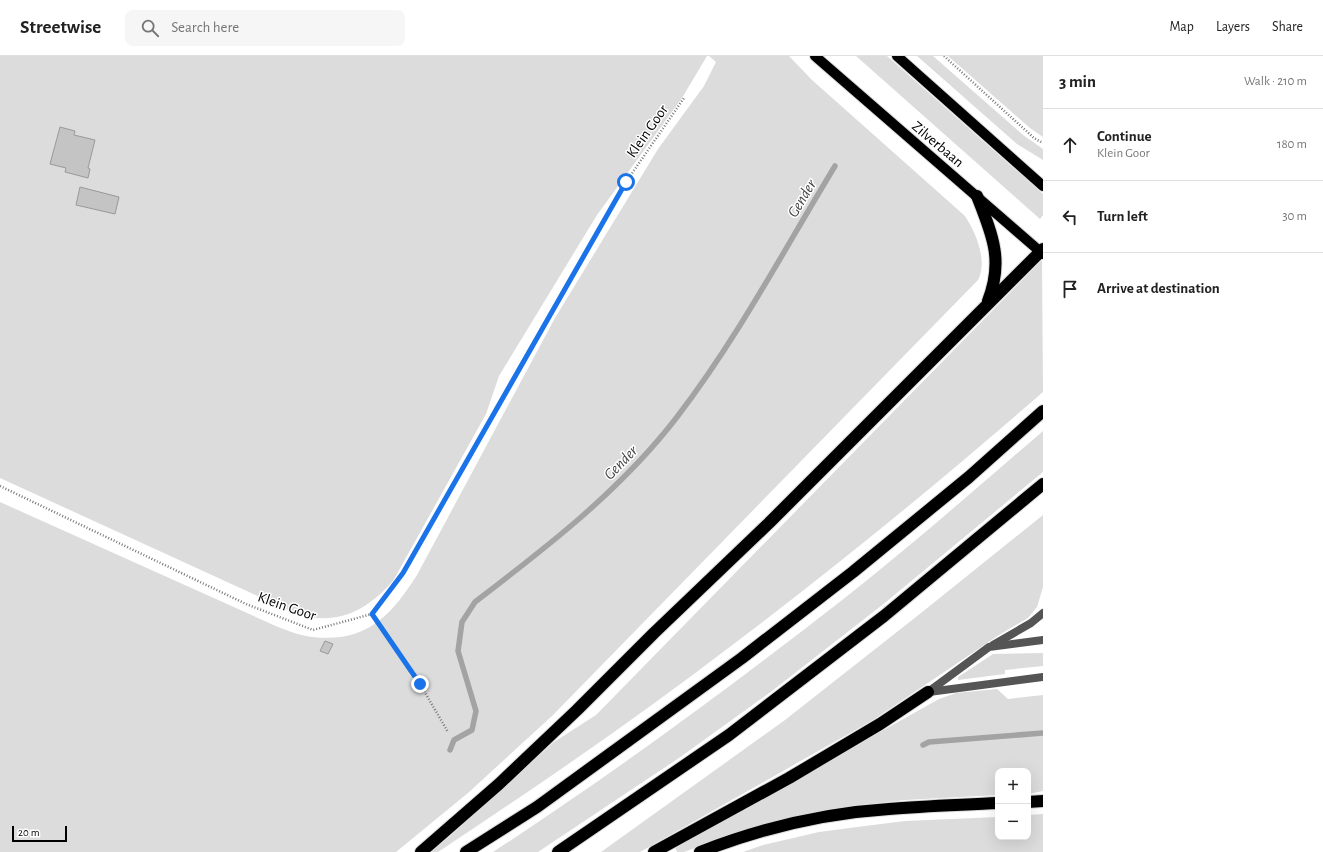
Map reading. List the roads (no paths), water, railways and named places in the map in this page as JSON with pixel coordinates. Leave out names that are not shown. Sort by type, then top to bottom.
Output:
[{"type":"highway","points":[[977,196],[991,232],[996,254],[995,279],[986,306]]},
{"type":"highway","points":[[420,852],[499,784],[577,710],[654,633],[769,523],[1042,252]]},
{"type":"highway","points":[[466,852],[538,807],[742,658],[853,572],[969,477],[1043,411]]},
{"type":"highway","points":[[558,852],[729,736],[884,616],[1043,484]]},
{"type":"highway","points":[[654,852],[789,778],[880,724],[928,692]]},
{"type":"highway","points":[[1031,802],[1043,801]]},
{"type":"highway","points":[[700,852],[744,837],[788,825],[836,815],[888,809],[995,803]]},
{"type":"main road","name":"Zilverbaan","points":[[815,56],[919,148],[1042,252]]},
{"type":"main road","points":[[897,56],[1043,186]]},
{"type":"lane","points":[[928,692],[989,647],[1031,623],[1043,613]]},
{"type":"lane","points":[[989,647],[1043,640]]},
{"type":"lane","points":[[928,692],[1043,677]]},
{"type":"waterway","name":"Gender","points":[[450,750],[454,740],[472,730],[476,711],[458,651],[462,622],[475,602],[556,539],[607,493],[655,444],[677,417],[720,357],[835,166]]},
{"type":"waterway","points":[[923,745],[929,742],[1043,733]]}]
